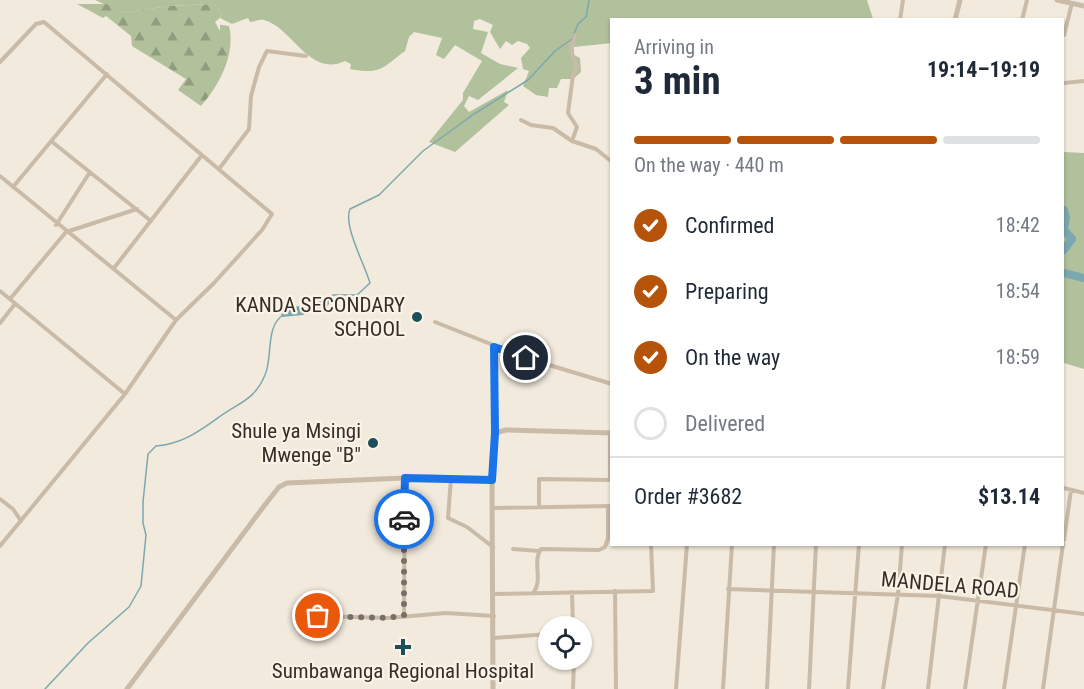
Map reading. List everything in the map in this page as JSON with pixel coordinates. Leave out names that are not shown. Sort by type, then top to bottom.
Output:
[{"type":"street","points":[[900,18],[903,0]]},
{"type":"street","points":[[956,18],[960,0]]},
{"type":"street","points":[[1022,18],[1027,0]]},
{"type":"street","points":[[1058,0],[1084,6]]},
{"type":"street","points":[[1064,35],[1072,3]]},
{"type":"street","points":[[0,62],[28,31],[42,22],[272,214],[262,230],[238,257],[176,320],[125,394],[0,546]]},
{"type":"street","points":[[572,141],[577,127],[568,113],[573,75],[577,68],[571,50],[575,35]]},
{"type":"street","points":[[219,169],[249,129],[251,96],[259,67],[267,51],[306,56]]},
{"type":"street","points":[[12,187],[107,74]]},
{"type":"street","points":[[1064,76],[1071,82]]},
{"type":"street","points":[[1064,83],[1084,81]]},
{"type":"street","points":[[521,120],[531,125],[553,128],[572,141],[596,149],[610,160]]},
{"type":"street","points":[[51,141],[151,221]]},
{"type":"street","points":[[114,268],[202,155]]},
{"type":"street","points":[[56,225],[90,172]]},
{"type":"street","points":[[0,176],[56,225],[114,268],[176,320]]},
{"type":"street","points":[[10,299],[66,232],[137,209]]},
{"type":"street","points":[[0,291],[125,394]]},
{"type":"street","points":[[0,323],[15,304]]},
{"type":"street","points":[[435,322],[494,347],[610,383]]},
{"type":"street","points":[[493,689],[494,347]]},
{"type":"street","points":[[495,433],[506,430],[610,433]]},
{"type":"street","points":[[539,507],[539,479],[609,480],[610,456]]},
{"type":"street","points":[[127,689],[279,487],[299,481],[405,478],[492,480]]},
{"type":"street","points":[[404,615],[405,478]]},
{"type":"street","points":[[451,478],[448,518],[467,527],[493,547]]},
{"type":"street","points":[[1064,488],[1084,492]]},
{"type":"street","points":[[1064,536],[1071,490]]},
{"type":"street","points":[[0,499],[13,509],[26,514]]},
{"type":"street","points":[[492,508],[610,506],[605,548],[599,550],[546,548],[539,551],[513,549]]},
{"type":"street","points":[[13,509],[21,521]]},
{"type":"street","points":[[494,594],[653,592],[651,546]]},
{"type":"street","points":[[676,689],[687,546]]},
{"type":"street","points":[[723,689],[732,546]]},
{"type":"street","points":[[767,689],[774,546]]},
{"type":"street","points":[[809,689],[816,546]]},
{"type":"street","points":[[848,689],[859,546]]},
{"type":"street","points":[[883,689],[898,594],[902,546]]},
{"type":"street","points":[[928,689],[945,546]]},
{"type":"street","points":[[965,689],[986,546]]},
{"type":"street","points":[[1004,689],[1025,546]]},
{"type":"street","points":[[1043,689],[1062,546]]},
{"type":"street","points":[[533,593],[538,585],[539,551]]},
{"type":"street","points":[[728,589],[812,590]]},
{"type":"street","name":"MANDELA ROAD","points":[[812,590],[939,596],[1084,614]]},
{"type":"street","points":[[615,591],[616,689]]},
{"type":"street","points":[[572,592],[573,616]]},
{"type":"street","points":[[318,616],[388,618],[446,613],[494,616]]},
{"type":"street","points":[[494,638],[538,635]]},
{"type":"street","points":[[573,689],[574,670]]},
{"type":"green space","points":[[95,0],[867,0],[873,18],[610,18],[610,43],[574,47],[574,55],[580,58],[581,72],[573,79],[561,79],[557,88],[549,88],[548,97],[536,95],[523,86],[529,71],[523,69],[521,58],[530,48],[527,44],[518,41],[512,45],[506,41],[500,49],[490,32],[493,25],[480,19],[474,21],[473,29],[488,32],[481,53],[500,64],[518,68],[478,100],[469,96],[464,106],[469,112],[508,90],[504,102],[509,105],[455,152],[429,142],[463,100],[463,93],[482,61],[455,45],[444,59],[436,55],[442,38],[414,32],[409,37],[405,51],[386,66],[375,70],[360,71],[350,69],[351,64],[345,61],[332,64],[321,63],[302,50],[274,24],[264,20],[250,22],[248,18],[232,24],[220,18],[222,13],[214,4],[168,6],[124,13]]},
{"type":"green space","points":[[77,4],[106,4],[124,13],[168,6],[214,4],[222,13],[215,22],[220,31],[220,25],[229,26],[231,37],[228,58],[220,79],[201,106],[178,90],[186,79],[132,46],[131,36],[106,16],[103,18]]},
{"type":"green space","points":[[1064,152],[1084,153],[1084,369],[1064,363]]},
{"type":"water","points":[[329,297],[331,300],[326,309],[315,307],[303,315],[282,317],[281,314],[290,307],[311,305]]},
{"type":"waterway","points":[[329,299],[333,295],[357,295],[370,283],[349,225],[350,209],[379,195],[423,151],[474,114],[528,80],[555,51],[572,39],[578,24],[586,17],[589,0]]},
{"type":"waterway","points":[[1064,210],[1066,217],[1064,230]]},
{"type":"waterway","points":[[1064,230],[1072,239],[1064,250]]},
{"type":"waterway","points":[[1064,273],[1084,278]]},
{"type":"waterway","points":[[45,689],[88,643],[129,607],[141,586],[146,535],[143,523],[143,502],[148,454],[156,446],[166,445],[191,435],[257,390],[267,368],[274,327],[283,315]]},
{"type":"way so far","points":[[318,616],[388,618],[404,615],[404,519]]},
{"type":"place","name":"KANDA SECONDARY SCHOOL","points":[[417,317]]},
{"type":"place","name":"Shule ya Msingi Mwenge \"B\"","points":[[373,443]]},
{"type":"place","name":"Sumbawanga Regional Hospital","points":[[403,647]]},
{"type":"route","points":[[404,519],[405,478],[492,480],[495,433],[494,347],[526,358]]}]
